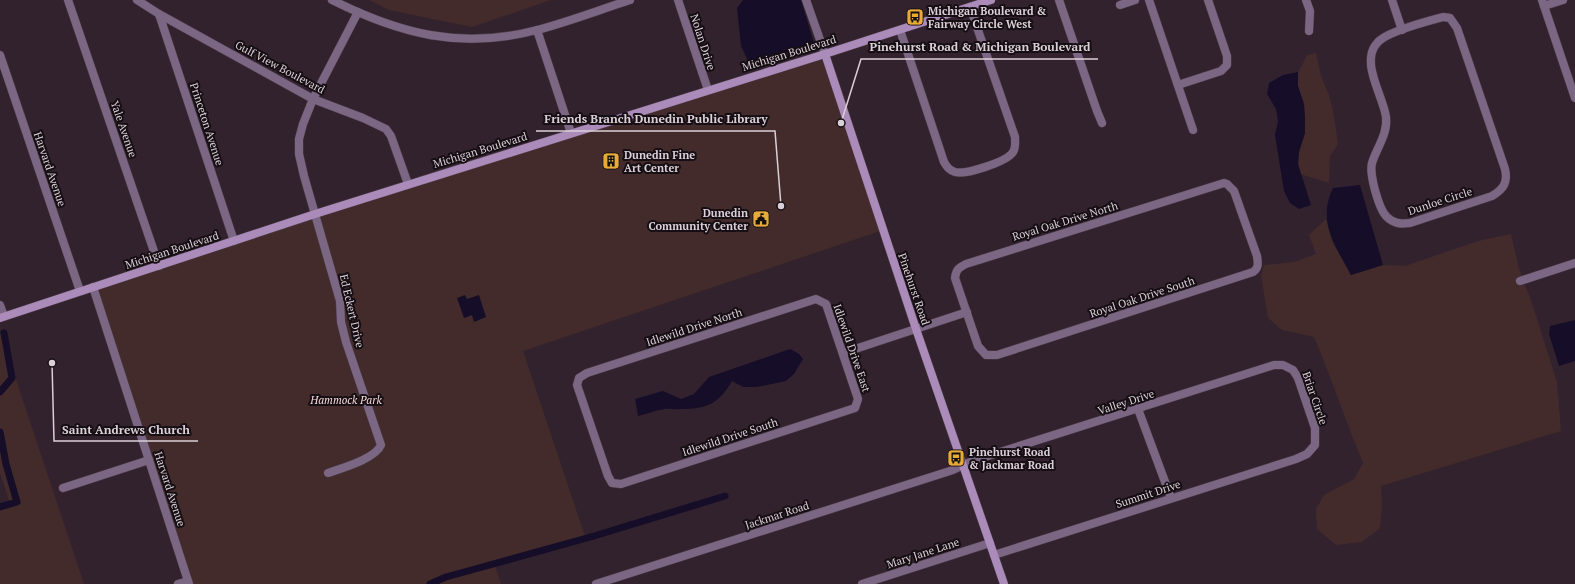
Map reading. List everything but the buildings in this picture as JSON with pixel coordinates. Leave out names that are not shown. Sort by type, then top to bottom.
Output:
[{"type":"street","name":"Yale Avenue","points":[[68,0],[159,266]]},
{"type":"street","name":"Gulf View Boulevard","points":[[137,0],[159,14],[313,98],[386,129],[391,136],[408,184]]},
{"type":"street","points":[[332,0],[388,25],[410,32],[438,37],[466,39],[491,38],[537,30],[630,0]]},
{"type":"street","name":"Nolan Drive","points":[[678,0],[708,90]]},
{"type":"street","name":"Pinehurst Road","points":[[806,0],[916,329],[1004,584]]},
{"type":"street","name":"Michigan Boulevard","points":[[2,317],[408,184],[824,54],[991,0]]},
{"type":"street","points":[[1059,0],[1102,122]]},
{"type":"street","points":[[1120,5],[1135,0]]},
{"type":"street","points":[[1149,0],[1193,130]]},
{"type":"street","points":[[1178,85],[1221,71],[1227,65],[1227,56],[1208,0]]},
{"type":"street","points":[[1306,0],[1310,11],[1309,31]]},
{"type":"street","points":[[1392,0],[1402,30]]},
{"type":"street","points":[[1562,0],[1543,3],[1573,88],[1575,98]]},
{"type":"street","points":[[900,30],[944,162],[948,169],[956,172],[970,171],[1008,158],[1013,153],[1015,148],[1015,137],[970,7]]},
{"type":"street","points":[[315,214],[304,176],[299,146],[302,124],[313,98],[358,12]]},
{"type":"street","name":"Princeton Avenue","points":[[159,14],[234,240]]},
{"type":"street","name":"Dunloe Circle","points":[[1443,17],[1450,18],[1454,22],[1506,169],[1507,177],[1505,185],[1500,192],[1492,196],[1410,223],[1401,224],[1393,222],[1384,214],[1372,178],[1372,164],[1385,133],[1386,118],[1371,69],[1370,60],[1372,52],[1378,42],[1389,35],[1402,30],[1443,17]]},
{"type":"street","points":[[537,30],[571,133]]},
{"type":"street","name":"Harvard Avenue","points":[[0,55],[80,291]]},
{"type":"street","name":"Royal Oak Drive North","points":[[967,312],[955,278],[956,272],[959,268],[966,264],[1224,183]]},
{"type":"street","name":"Royal Oak Drive South","points":[[967,312],[978,346],[986,355],[992,356],[1253,272],[1256,270],[1258,264],[1257,256],[1234,191],[1224,183]]},
{"type":"street","name":"Ed Eckert Drive","points":[[315,214],[340,301],[341,322],[346,342],[380,445],[378,450],[370,456],[328,473]]},
{"type":"street","points":[[1520,281],[1575,264]]},
{"type":"street","name":"Harvard Avenue","points":[[93,287],[189,582]]},
{"type":"street","name":"Idlewild Drive East","points":[[816,299],[826,304],[858,399],[855,408]]},
{"type":"street","name":"Idlewild Drive North","points":[[612,483],[608,476],[577,385],[579,378],[587,373],[816,299]]},
{"type":"street","points":[[0,305],[2,317]]},
{"type":"street","points":[[843,353],[967,312]]},
{"type":"street","name":"Valley Drive","points":[[964,466],[972,462],[1274,365],[1283,365],[1294,370]]},
{"type":"street","name":"Briar Circle","points":[[1294,370],[1315,428],[1316,445],[1308,454]]},
{"type":"street","name":"Idlewild Drive South","points":[[612,483],[621,484],[855,408]]},
{"type":"street","points":[[1138,409],[1171,498]]},
{"type":"street","name":"Summit Drive","points":[[994,555],[1308,454]]},
{"type":"street","points":[[63,488],[149,460]]},
{"type":"street","name":"Jackmar Road","points":[[596,584],[964,466]]},
{"type":"street","name":"Mary Jane Lane","points":[[862,584],[990,543]]},
{"type":"street","points":[[178,584],[189,582]]},
{"type":"green space","points":[[369,0],[551,0],[472,27],[389,10]]},
{"type":"green space","points":[[1316,53],[1321,76],[1329,95],[1333,110],[1338,144],[1330,156],[1329,183],[1300,174],[1298,164],[1299,152],[1305,133],[1304,104],[1298,86],[1298,73],[1307,55]]},
{"type":"green space","name":"Hammock Park","points":[[825,54],[883,230],[523,351],[586,539],[495,566],[501,584],[186,584],[93,287]]},
{"type":"green space","points":[[1326,219],[1332,241],[1351,275],[1383,265],[1405,266],[1478,241],[1511,234],[1522,276],[1516,278],[1518,285],[1524,283],[1530,297],[1557,382],[1561,431],[1381,486],[1382,507],[1380,528],[1362,542],[1336,545],[1317,529],[1316,509],[1324,495],[1354,479],[1363,463],[1314,337],[1282,330],[1268,318],[1261,275],[1264,265],[1294,262],[1316,254],[1309,235]]},
{"type":"green space","points":[[0,331],[84,584],[0,584],[0,507],[10,503],[0,473]]},
{"type":"shaded area","points":[[743,0],[801,0],[814,43],[750,65],[741,46],[737,8]]},
{"type":"shaded area","points":[[1298,72],[1298,86],[1304,104],[1305,133],[1299,152],[1298,164],[1311,205],[1299,209],[1290,203],[1284,191],[1275,135],[1278,121],[1276,109],[1267,94],[1269,83],[1283,75]]},
{"type":"shaded area","points":[[1360,185],[1383,265],[1351,275],[1339,254],[1330,233],[1327,223],[1327,212],[1333,188]]},
{"type":"shaded area","points":[[465,295],[467,299],[479,295],[486,317],[474,322],[472,315],[464,318],[457,298]]},
{"type":"shaded area","points":[[1575,320],[1575,361],[1559,366],[1549,334],[1550,326]]},
{"type":"shaded area","points":[[790,349],[799,354],[803,359],[794,374],[786,381],[757,387],[743,387],[732,381],[722,395],[711,404],[690,409],[658,410],[638,416],[635,399],[663,391],[681,399],[694,394],[709,377]]},
{"type":"waterway","points":[[0,392],[12,378],[4,333]]},
{"type":"waterway","points":[[0,432],[6,464],[17,502],[0,507]]},
{"type":"waterway","points":[[430,584],[446,577],[594,536],[725,496]]},
{"type":"place","name":"Michigan Boulevard & Fairway Circle West","points":[[915,17]]},
{"type":"place","name":"Pinehurst Road & Michigan Boulevard","points":[[841,123]]},
{"type":"place","name":"Dunedin Fine Art Center","points":[[611,161]]},
{"type":"place","name":"Friends Branch Dunedin Public Library","points":[[781,206]]},
{"type":"place","name":"Dunedin Community Center","points":[[761,219]]},
{"type":"place","name":"Saint Andrews Church","points":[[52,363]]},
{"type":"place","name":"Pinehurst Road & Jackmar Road","points":[[956,458]]}]
